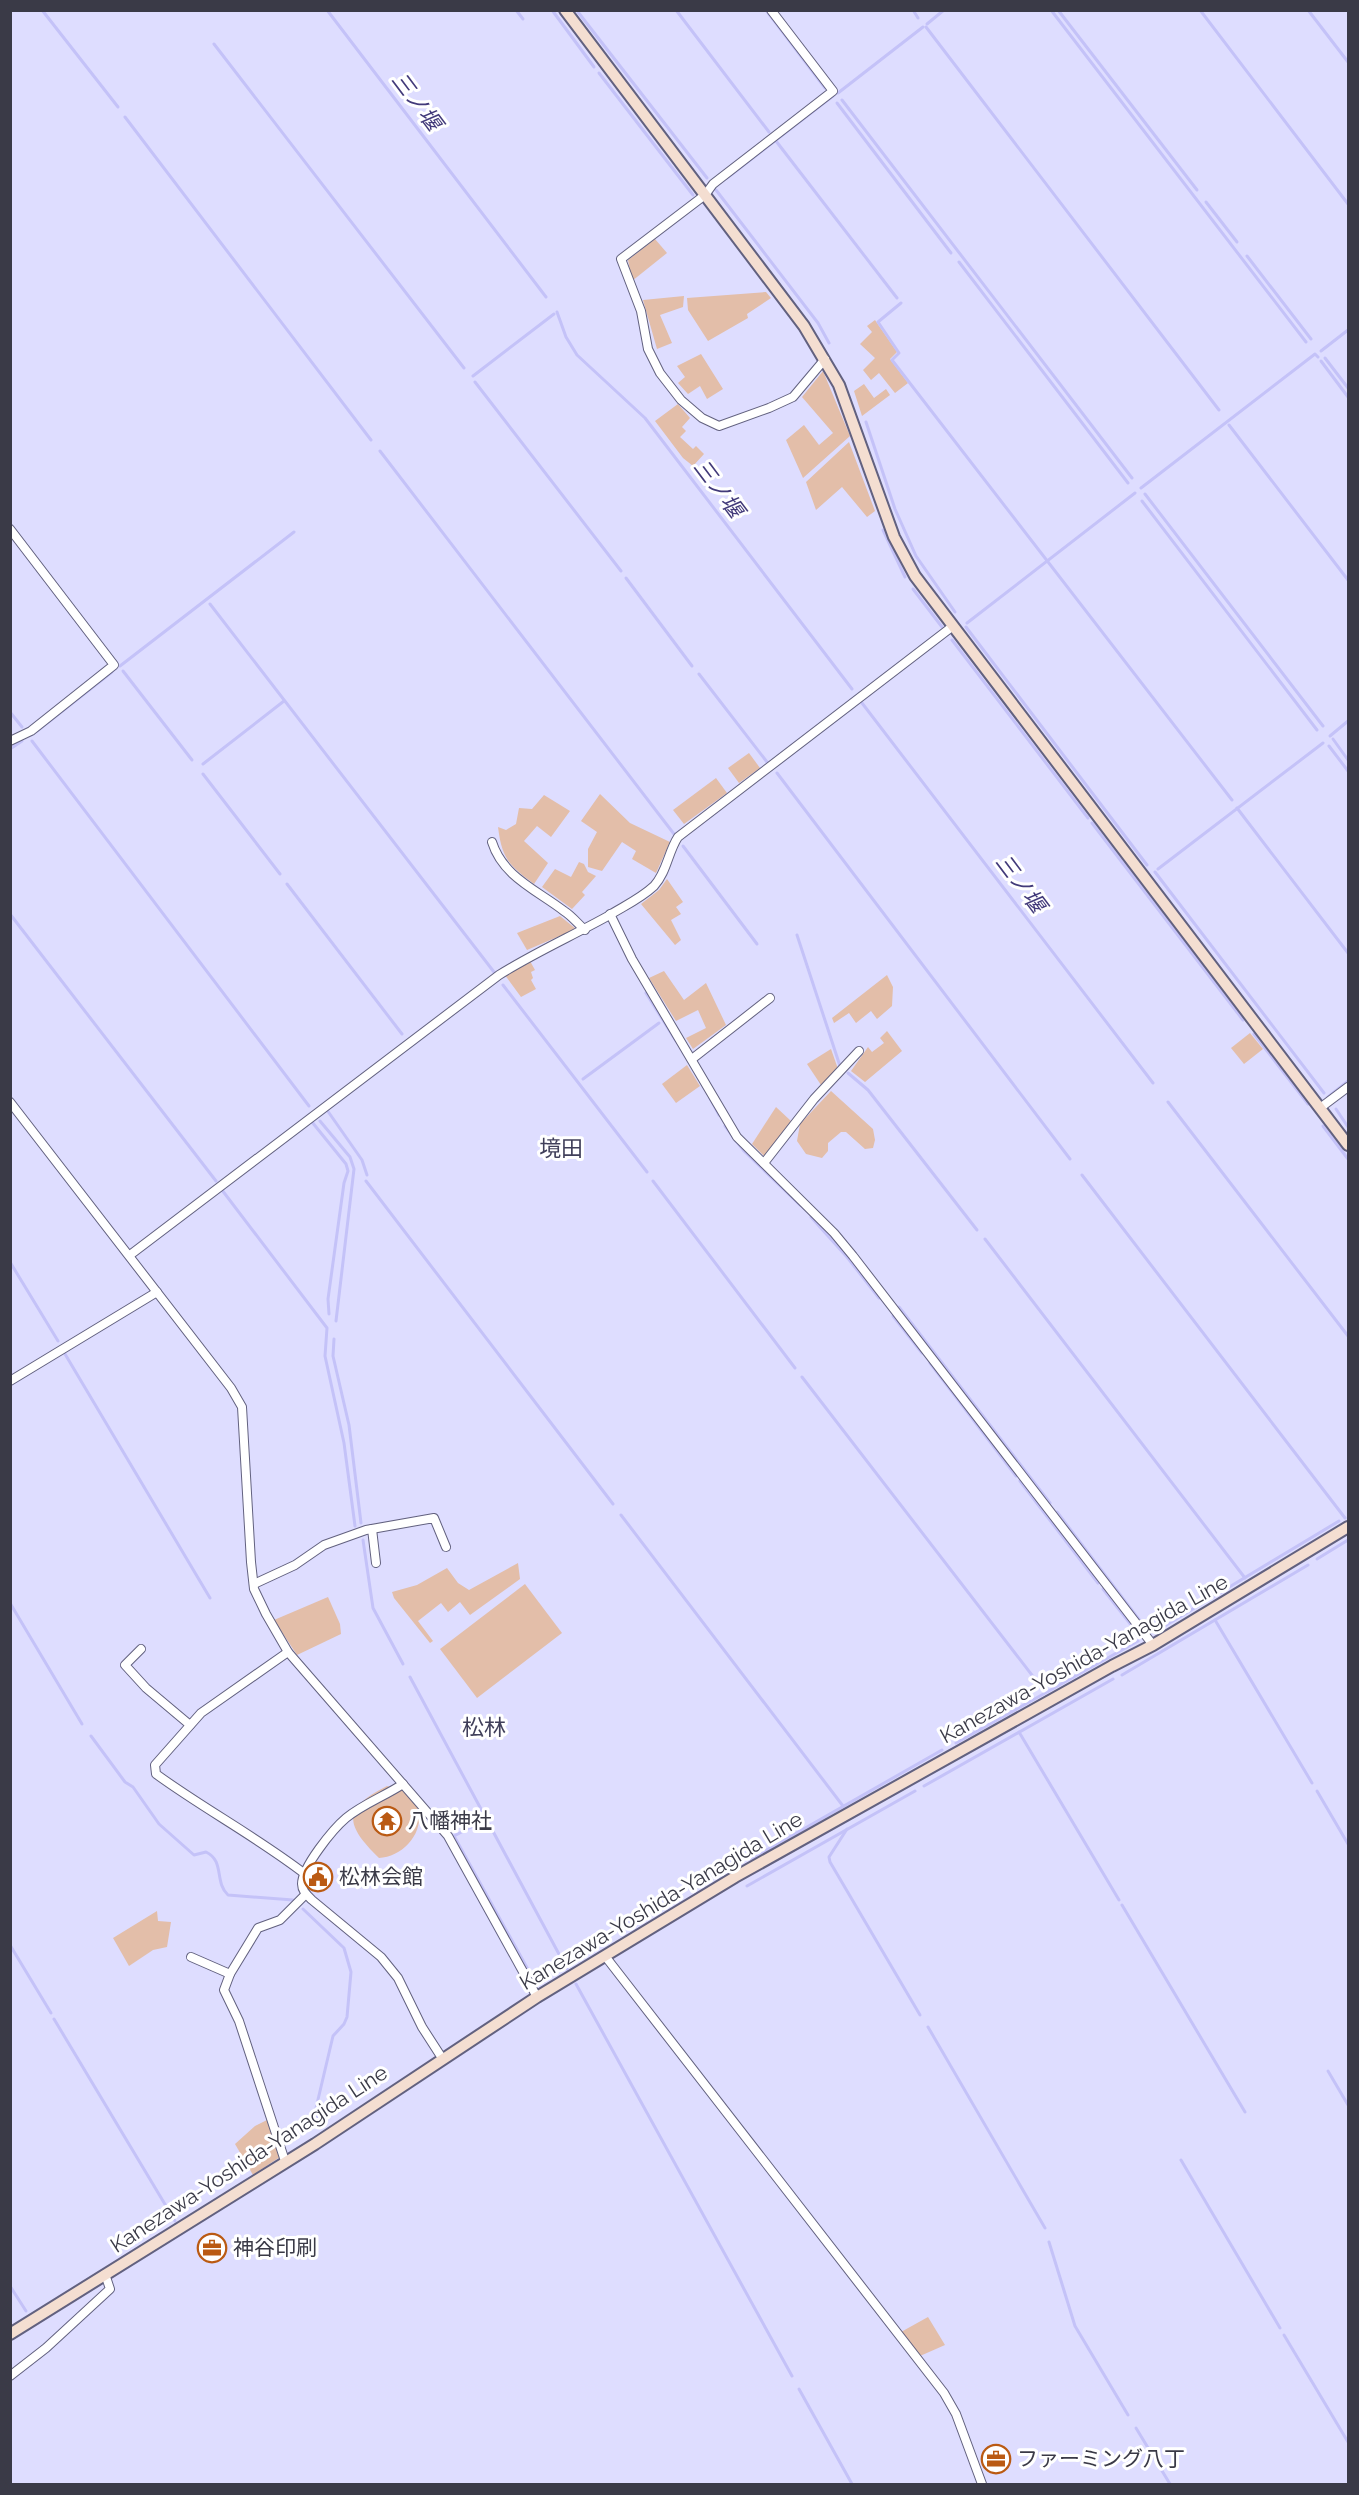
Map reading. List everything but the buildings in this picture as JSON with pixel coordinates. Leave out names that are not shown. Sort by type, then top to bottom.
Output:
[{"type":"main road","points":[[565,10],[804,326],[825,359],[838,385],[894,537],[915,576],[1348,1146]]},
{"type":"main road","name":"Kanezawa-Yoshida-Yanagida Line","points":[[10,2334],[285,2162],[537,1997],[735,1877],[891,1788],[1154,1645],[1348,1527]]},
{"type":"street","points":[[771,10],[833,92],[712,184],[705,195],[621,259],[640,311],[648,349],[660,373],[688,406],[702,418],[719,426],[793,397],[825,359]]},
{"type":"street","points":[[10,529],[114,665],[31,731],[10,741]]},
{"type":"street","points":[[130,1255],[499,975],[528,956],[585,930],[625,907],[655,884],[666,868],[678,837],[953,626]]},
{"type":"street","points":[[492,842],[496,854],[518,879],[535,893],[565,911],[585,930]]},
{"type":"street","points":[[610,914],[632,959],[737,1137],[834,1233],[853,1256],[1154,1645]]},
{"type":"street","points":[[692,1059],[770,998]]},
{"type":"street","points":[[764,1163],[808,1106],[859,1051]]},
{"type":"street","points":[[1320,1108],[1348,1087]]},
{"type":"street","points":[[10,1102],[231,1388],[242,1407],[254,1584],[266,1614],[288,1652],[448,1836],[537,1997]]},
{"type":"street","points":[[10,1381],[157,1292]]},
{"type":"street","points":[[254,1584],[295,1565],[324,1545],[372,1529],[435,1518],[446,1547]]},
{"type":"street","points":[[372,1529],[376,1563]]},
{"type":"street","points":[[141,1649],[125,1665],[146,1688],[190,1725]]},
{"type":"street","points":[[288,1652],[217,1700],[190,1725],[155,1765],[156,1774],[194,1802],[265,1845],[304,1874]]},
{"type":"street","points":[[403,1784],[347,1817],[334,1829],[304,1874],[302,1884],[306,1894],[387,1964],[398,1978],[422,2027],[442,2058]]},
{"type":"street","points":[[285,2162],[240,2021],[224,1990],[230,1974],[258,1928],[280,1920],[306,1894]]},
{"type":"street","points":[[605,1956],[944,2393],[956,2414],[982,2484]]},
{"type":"street","points":[[191,1957],[230,1974]]},
{"type":"street","points":[[10,2376],[46,2348],[110,2289],[105,2274]]},
{"type":"shaded area","points":[[655,239],[667,253],[632,281],[628,260]]},
{"type":"shaded area","points":[[766,292],[771,298],[747,314],[748,318],[708,341],[688,310],[687,298]]},
{"type":"shaded area","points":[[684,296],[683,307],[660,315],[672,343],[657,349],[643,300]]},
{"type":"shaded area","points":[[875,320],[897,352],[890,359],[908,383],[895,393],[879,373],[871,380],[863,370],[875,358],[860,344],[872,332],[867,326]]},
{"type":"shaded area","points":[[701,354],[723,389],[707,399],[700,386],[688,394],[678,383],[685,377],[677,366]]},
{"type":"shaded area","points":[[823,371],[850,436],[803,478],[786,440],[804,425],[819,445],[833,433],[802,397]]},
{"type":"shaded area","points":[[864,384],[874,398],[886,389],[890,395],[862,416],[854,391]]},
{"type":"shaded area","points":[[678,404],[690,418],[682,427],[686,431],[680,437],[693,449],[696,446],[704,454],[693,466],[683,458],[655,421]]},
{"type":"shaded area","points":[[849,442],[875,511],[867,517],[842,487],[816,510],[806,482]]},
{"type":"shaded area","points":[[749,753],[760,768],[739,783],[728,768]]},
{"type":"shaded area","points":[[716,778],[727,793],[684,824],[673,810]]},
{"type":"shaded area","points":[[600,794],[630,823],[670,842],[656,873],[632,859],[636,851],[622,842],[602,871],[588,867],[588,849],[597,832],[581,821]]},
{"type":"shaded area","points":[[544,795],[570,811],[551,837],[537,826],[524,841],[548,863],[534,884],[518,872],[508,860],[502,847],[498,827],[506,830],[516,824],[519,808],[532,809]]},
{"type":"shaded area","points":[[579,862],[584,864],[588,872],[596,876],[582,892],[585,895],[572,909],[542,887],[555,869],[571,877]]},
{"type":"shaded area","points":[[667,879],[683,902],[676,907],[681,914],[671,920],[681,940],[675,945],[641,904],[659,890]]},
{"type":"shaded area","points":[[560,916],[576,929],[527,950],[517,933]]},
{"type":"shaded area","points":[[530,961],[535,970],[531,972],[533,978],[531,980],[536,989],[521,997],[505,975]]},
{"type":"shaded area","points":[[664,971],[684,1000],[706,983],[726,1025],[693,1049],[686,1038],[706,1028],[698,1010],[676,1021],[649,978]]},
{"type":"shaded area","points":[[887,975],[893,987],[892,1006],[877,1019],[871,1011],[856,1023],[849,1013],[834,1023],[832,1018]]},
{"type":"shaded area","points":[[887,1031],[902,1051],[865,1082],[851,1071],[868,1047],[872,1052],[884,1043],[880,1038]]},
{"type":"shaded area","points":[[1250,1033],[1263,1049],[1244,1064],[1231,1048]]},
{"type":"shaded area","points":[[831,1049],[838,1069],[821,1085],[807,1064]]},
{"type":"shaded area","points":[[687,1065],[700,1086],[676,1103],[662,1084]]},
{"type":"shaded area","points":[[831,1091],[873,1129],[875,1140],[873,1148],[865,1149],[846,1132],[841,1132],[828,1143],[828,1151],[822,1158],[806,1154],[797,1141],[800,1124]]},
{"type":"shaded area","points":[[776,1107],[791,1121],[765,1157],[752,1144]]},
{"type":"shaded area","points":[[518,1563],[520,1579],[470,1615],[460,1602],[448,1612],[441,1603],[418,1621],[433,1641],[430,1643],[394,1598],[392,1592],[417,1585],[447,1568],[458,1583],[469,1590]]},
{"type":"shaded area","points":[[525,1584],[562,1633],[477,1698],[440,1649]]},
{"type":"shaded area","points":[[328,1597],[340,1624],[341,1634],[297,1655],[274,1620]]},
{"type":"shaded area","points":[[387,1786],[408,1792],[419,1813],[419,1821],[417,1830],[408,1844],[395,1854],[379,1858],[360,1836],[353,1818],[362,1802]]},
{"type":"shaded area","points":[[157,1911],[158,1921],[171,1922],[167,1947],[153,1950],[129,1966],[113,1938]]},
{"type":"shaded area","points":[[267,2120],[280,2157],[253,2175],[235,2144],[255,2126]]},
{"type":"shaded area","points":[[928,2317],[945,2345],[920,2356],[901,2332]]},
{"type":"waterway","points":[[42,10],[118,107]]},
{"type":"waterway","name":"三ノ堰","points":[[327,10],[546,297]]},
{"type":"waterway","points":[[516,10],[523,19]]},
{"type":"waterway","points":[[552,10],[594,67]]},
{"type":"waterway","points":[[676,10],[769,132]]},
{"type":"waterway","points":[[766,10],[825,88]]},
{"type":"waterway","points":[[913,10],[918,18]]},
{"type":"waterway","points":[[927,24],[944,10]]},
{"type":"waterway","points":[[1051,10],[1306,342]]},
{"type":"waterway","points":[[1058,10],[1197,190]]},
{"type":"waterway","points":[[1200,10],[1348,204]]},
{"type":"waterway","points":[[1308,10],[1348,62]]},
{"type":"waterway","points":[[578,12],[707,178]]},
{"type":"waterway","points":[[838,93],[923,27]]},
{"type":"waterway","points":[[926,27],[1219,410]]},
{"type":"waterway","points":[[214,44],[464,368]]},
{"type":"waterway","points":[[599,73],[693,195]]},
{"type":"waterway","points":[[727,178],[833,96]]},
{"type":"waterway","points":[[842,100],[1132,478]]},
{"type":"waterway","points":[[837,103],[951,253]]},
{"type":"waterway","points":[[125,117],[371,440]]},
{"type":"waterway","points":[[776,141],[897,298]]},
{"type":"waterway","points":[[716,190],[818,323],[829,343]]},
{"type":"waterway","points":[[1206,202],[1237,242]]},
{"type":"waterway","points":[[1247,256],[1311,339]]},
{"type":"waterway","points":[[959,262],[1128,483]]},
{"type":"waterway","points":[[901,303],[878,322],[899,353],[892,360],[1232,800]]},
{"type":"waterway","name":"三ノ堰","points":[[557,312],[566,337],[577,355],[645,418],[852,689]]},
{"type":"waterway","points":[[473,376],[554,314]]},
{"type":"waterway","points":[[1321,351],[1348,330]]},
{"type":"waterway","points":[[1141,488],[1315,354],[1318,357]]},
{"type":"waterway","points":[[1325,358],[1348,388]]},
{"type":"waterway","points":[[1321,361],[1348,397]]},
{"type":"waterway","points":[[475,382],[621,571]]},
{"type":"waterway","points":[[866,422],[895,509],[916,556],[955,612]]},
{"type":"waterway","points":[[1229,425],[1348,580]]},
{"type":"waterway","points":[[380,451],[674,834]]},
{"type":"waterway","points":[[967,623],[1135,493]]},
{"type":"waterway","points":[[1145,494],[1323,726]]},
{"type":"waterway","points":[[1142,501],[1317,730]]},
{"type":"waterway","points":[[883,530],[905,577]]},
{"type":"waterway","points":[[120,666],[294,532]]},
{"type":"waterway","points":[[626,578],[692,666]]},
{"type":"waterway","points":[[913,589],[942,627]]},
{"type":"waterway","points":[[210,604],[494,972]]},
{"type":"waterway","points":[[966,627],[1147,865]]},
{"type":"waterway","points":[[952,640],[1088,818]]},
{"type":"waterway","points":[[123,671],[192,760]]},
{"type":"waterway","points":[[37,731],[112,672]]},
{"type":"waterway","points":[[699,674],[767,762]]},
{"type":"waterway","points":[[203,764],[284,701]]},
{"type":"waterway","name":"三ノ堰","points":[[862,703],[1153,1083]]},
{"type":"waterway","points":[[10,712],[22,727]]},
{"type":"waterway","points":[[1330,736],[1348,721]]},
{"type":"waterway","points":[[1333,739],[1348,760]]},
{"type":"waterway","points":[[10,749],[22,741]]},
{"type":"waterway","points":[[32,741],[309,1106]]},
{"type":"waterway","points":[[1158,869],[1323,743]]},
{"type":"waterway","points":[[1329,746],[1348,771]]},
{"type":"waterway","points":[[777,773],[1070,1159]]},
{"type":"waterway","points":[[203,774],[280,874]]},
{"type":"waterway","points":[[1237,808],[1348,953]]},
{"type":"waterway","points":[[1092,823],[1243,1020]]},
{"type":"waterway","points":[[683,846],[757,944]]},
{"type":"waterway","points":[[1155,872],[1324,1093]]},
{"type":"waterway","points":[[287,884],[402,1034]]},
{"type":"waterway","points":[[10,914],[216,1181]]},
{"type":"waterway","points":[[797,935],[840,1066]]},
{"type":"waterway","points":[[503,985],[647,1172]]},
{"type":"waterway","points":[[646,993],[676,1041]]},
{"type":"waterway","points":[[583,1079],[659,1023]]},
{"type":"waterway","points":[[1254,1034],[1308,1104]]},
{"type":"waterway","points":[[848,1073],[868,1090],[977,1230]]},
{"type":"waterway","points":[[1328,1097],[1348,1081]]},
{"type":"waterway","points":[[710,1098],[719,1115]]},
{"type":"waterway","name":"三ノ堰","points":[[1168,1102],[1348,1336]]},
{"type":"waterway","points":[[1336,1109],[1348,1127]]},
{"type":"waterway","points":[[327,1110],[362,1160],[367,1175]]},
{"type":"waterway","points":[[320,1121],[350,1157],[354,1169],[336,1321]]},
{"type":"waterway","points":[[312,1122],[346,1164],[348,1171],[344,1183],[328,1299],[329,1314]]},
{"type":"waterway","points":[[725,1126],[744,1151],[800,1205]]},
{"type":"waterway","points":[[1323,1126],[1348,1159]]},
{"type":"waterway","points":[[1082,1175],[1345,1518]]},
{"type":"waterway","points":[[366,1181],[613,1504]]},
{"type":"waterway","points":[[653,1181],[795,1368]]},
{"type":"waterway","points":[[222,1190],[327,1328],[325,1356],[344,1443],[355,1526]]},
{"type":"waterway","points":[[811,1217],[847,1257],[879,1298]]},
{"type":"waterway","points":[[985,1239],[1245,1578]]},
{"type":"waterway","points":[[10,1262],[58,1341]]},
{"type":"waterway","points":[[899,1307],[1050,1503]]},
{"type":"waterway","points":[[893,1316],[922,1353]]},
{"type":"waterway","points":[[334,1339],[333,1356],[349,1425],[361,1523]]},
{"type":"waterway","points":[[65,1354],[210,1598]]},
{"type":"waterway","points":[[930,1363],[1016,1476]]},
{"type":"waterway","points":[[802,1377],[1045,1692]]},
{"type":"waterway","points":[[1020,1481],[1098,1583]]},
{"type":"waterway","points":[[1057,1512],[1144,1626]]},
{"type":"waterway","points":[[621,1515],[843,1806]]},
{"type":"waterway","points":[[1158,1630],[1339,1521]]},
{"type":"waterway","points":[[363,1540],[373,1608],[403,1664]]},
{"type":"waterway","points":[[1317,1559],[1348,1540]]},
{"type":"waterway","points":[[1122,1675],[1308,1565]]},
{"type":"waterway","points":[[1103,1589],[1139,1635]]},
{"type":"waterway","points":[[10,1603],[82,1724]]},
{"type":"waterway","points":[[1215,1620],[1312,1783]]},
{"type":"waterway","points":[[956,1743],[1138,1641]]},
{"type":"waterway","points":[[410,1677],[567,1969]]},
{"type":"waterway","points":[[924,1786],[1113,1679]]},
{"type":"waterway","points":[[1019,1732],[1119,1900]]},
{"type":"waterway","points":[[91,1736],[125,1782],[133,1787],[159,1824],[194,1855],[206,1852],[212,1856],[218,1866],[221,1884],[228,1895],[293,1900]]},
{"type":"waterway","points":[[751,1859],[942,1750]]},
{"type":"waterway","points":[[747,1886],[915,1791]]},
{"type":"waterway","points":[[1317,1791],[1348,1844]]},
{"type":"waterway","points":[[477,1824],[454,1836],[536,1984]]},
{"type":"waterway","points":[[847,1829],[829,1857],[830,1862],[920,2015]]},
{"type":"waterway","points":[[1122,1905],[1245,2112]]},
{"type":"waterway","points":[[303,1909],[344,1948],[351,1972],[347,2017],[333,2036],[316,2108],[316,2116],[321,2126]]},
{"type":"waterway","points":[[10,1945],[51,2013]]},
{"type":"waterway","points":[[576,1984],[792,2376]]},
{"type":"waterway","points":[[54,2019],[175,2221]]},
{"type":"waterway","points":[[928,2027],[1045,2228]]},
{"type":"waterway","points":[[1328,2071],[1348,2105]]},
{"type":"waterway","points":[[1181,2160],[1280,2328]]},
{"type":"waterway","points":[[1049,2242],[1075,2326],[1128,2415]]},
{"type":"waterway","points":[[10,2286],[26,2311]]},
{"type":"waterway","points":[[1284,2335],[1348,2442]]},
{"type":"waterway","points":[[799,2389],[852,2484]]},
{"type":"waterway","points":[[1136,2428],[1170,2484]]},
{"type":"place","name":"八幡神社","points":[[387,1821]]},
{"type":"place","name":"松林会館","points":[[318,1877]]},
{"type":"place","name":"神谷印刷","points":[[212,2248]]},
{"type":"place","name":"ファーミング八丁","points":[[996,2459]]},
{"type":"district","name":"境田","points":[[561,1148]]},
{"type":"district","name":"松林","points":[[484,1727]]}]
